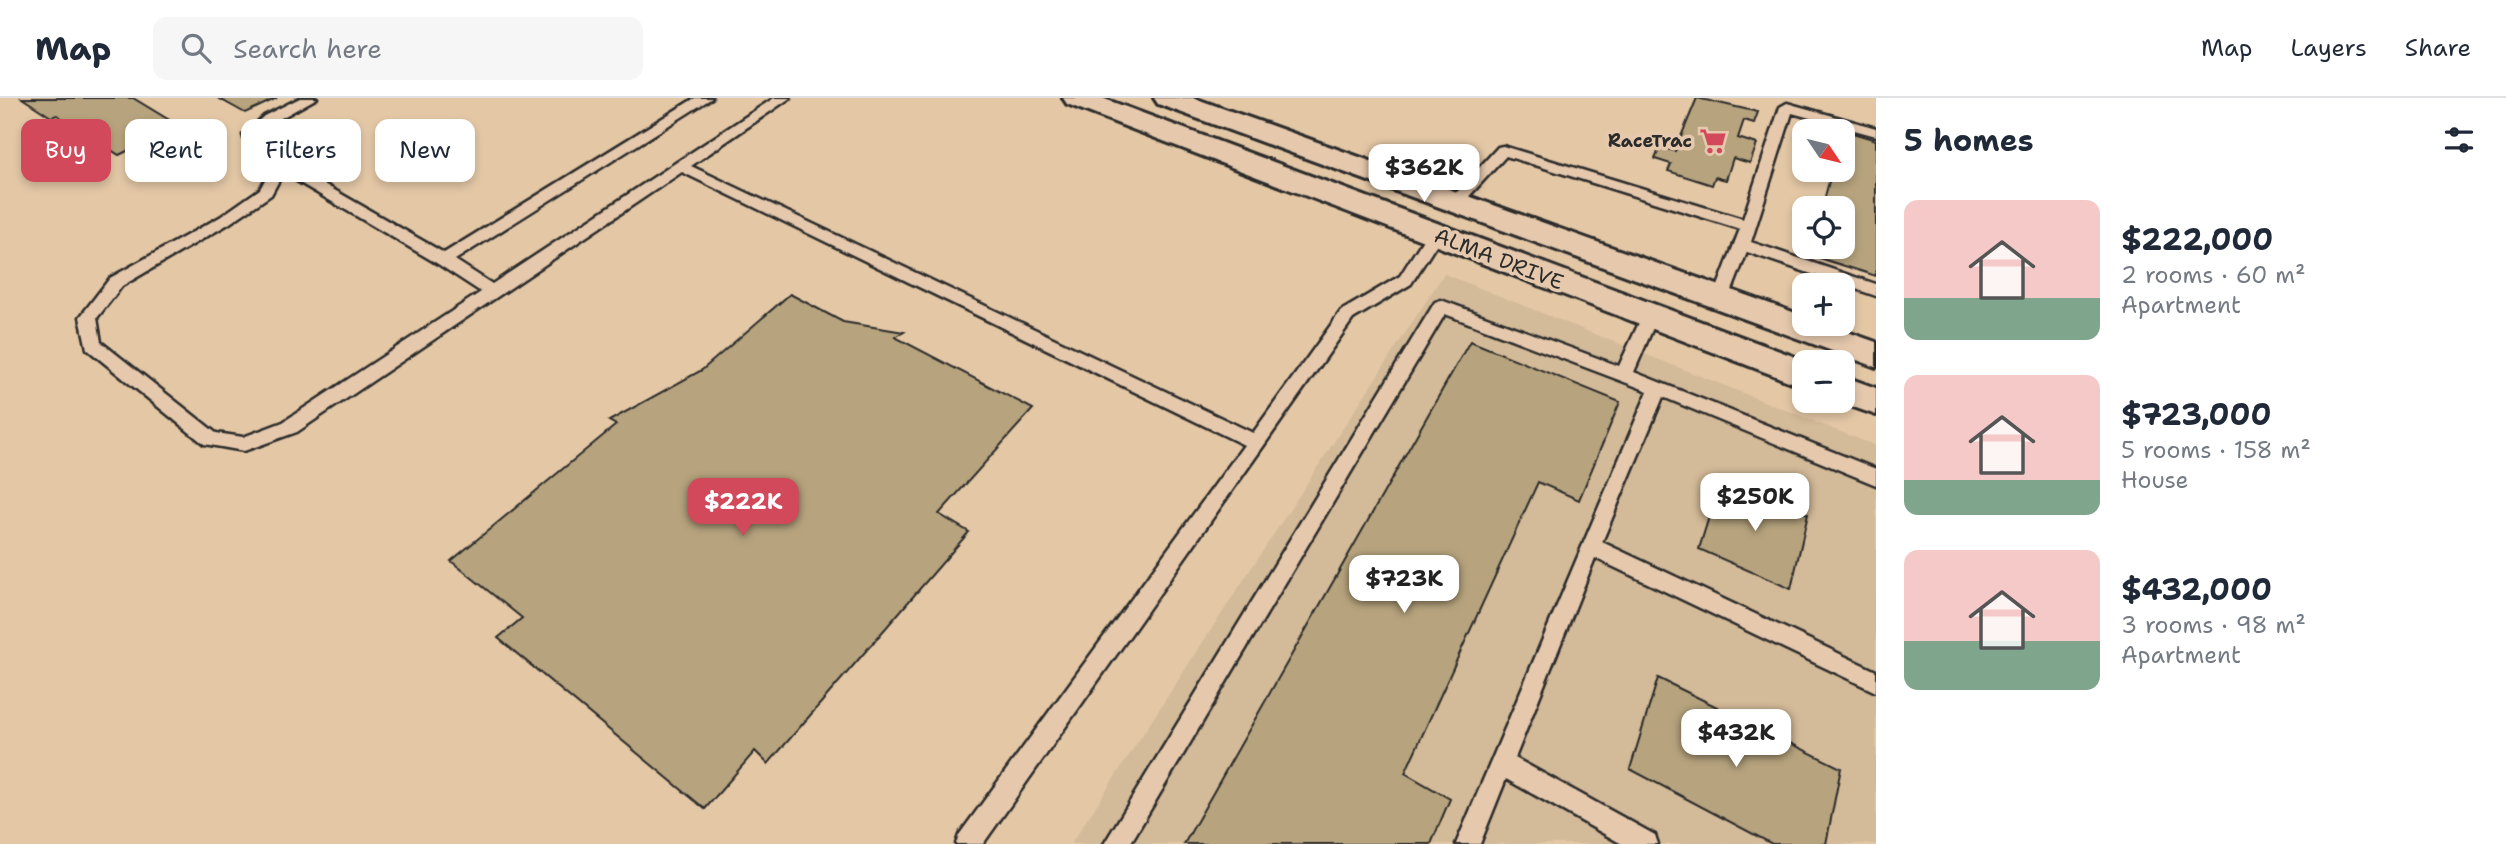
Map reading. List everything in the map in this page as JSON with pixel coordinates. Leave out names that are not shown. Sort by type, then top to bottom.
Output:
[{"type":"main road","name":"ALMA DRIVE","points":[[1077,98],[1792,369]]},
{"type":"main road","name":"ALMA DRIVE","points":[[1168,98],[1876,355]]},
{"type":"main road","points":[[1435,234],[1456,202]]},
{"type":"main road","points":[[1855,394],[1876,402]]},
{"type":"lane","points":[[269,119],[310,98]]},
{"type":"lane","points":[[444,260],[705,98]]},
{"type":"lane","points":[[271,182],[266,192],[225,220],[116,282],[88,317],[93,345],[211,439],[243,444],[290,427],[783,98]]},
{"type":"lane","points":[[1721,299],[1742,245],[1787,107],[1876,132]]},
{"type":"lane","points":[[1456,202],[1503,150],[1748,226]]},
{"type":"lane","points":[[682,167],[1256,443]]},
{"type":"lane","points":[[308,182],[444,260],[494,293]]},
{"type":"lane","points":[[968,844],[1346,315],[1407,280],[1435,234]]},
{"type":"lane","points":[[1742,245],[1876,290]]},
{"type":"lane","points":[[1116,844],[1441,306],[1658,388],[1876,477]]},
{"type":"lane","points":[[1624,375],[1650,316]]},
{"type":"lane","points":[[1468,844],[1658,388]]},
{"type":"lane","points":[[1590,546],[1876,682]]},
{"type":"lane","points":[[1502,763],[1646,844]]},
{"type":"shaded area","points":[[1444,274],[1876,446],[1876,844],[1071,844]]},
{"type":"building","points":[[22,98],[133,98],[168,119],[125,119],[125,152],[119,155],[111,150],[111,119],[63,119],[57,115],[51,117]]},
{"type":"building","points":[[218,98],[277,98],[245,113]]},
{"type":"building","name":"RaceTrac","points":[[1697,98],[1758,112],[1754,123],[1744,120],[1738,138],[1757,144],[1750,163],[1733,158],[1726,180],[1715,177],[1712,185],[1668,171],[1671,164],[1655,159],[1660,147],[1675,151]]},
{"type":"building","points":[[1855,134],[1876,140],[1876,276],[1823,259],[1855,259],[1855,196],[1825,196],[1829,182],[1855,182]]},
{"type":"building","points":[[790,294],[843,322],[904,332],[895,337],[1033,409],[939,514],[969,532],[768,764],[755,751],[705,809],[498,638],[522,618],[451,561],[616,425],[609,421],[702,370]]},
{"type":"building","points":[[1470,341],[1620,402],[1579,500],[1538,482],[1405,773],[1450,799],[1431,844],[1184,844]]},
{"type":"building","points":[[1721,478],[1808,514],[1791,589],[1699,549]]},
{"type":"building","points":[[1658,678],[1841,768],[1826,844],[1772,844],[1630,769]]},
{"type":"place","name":"RaceTrac","points":[[1713,141]]}]
